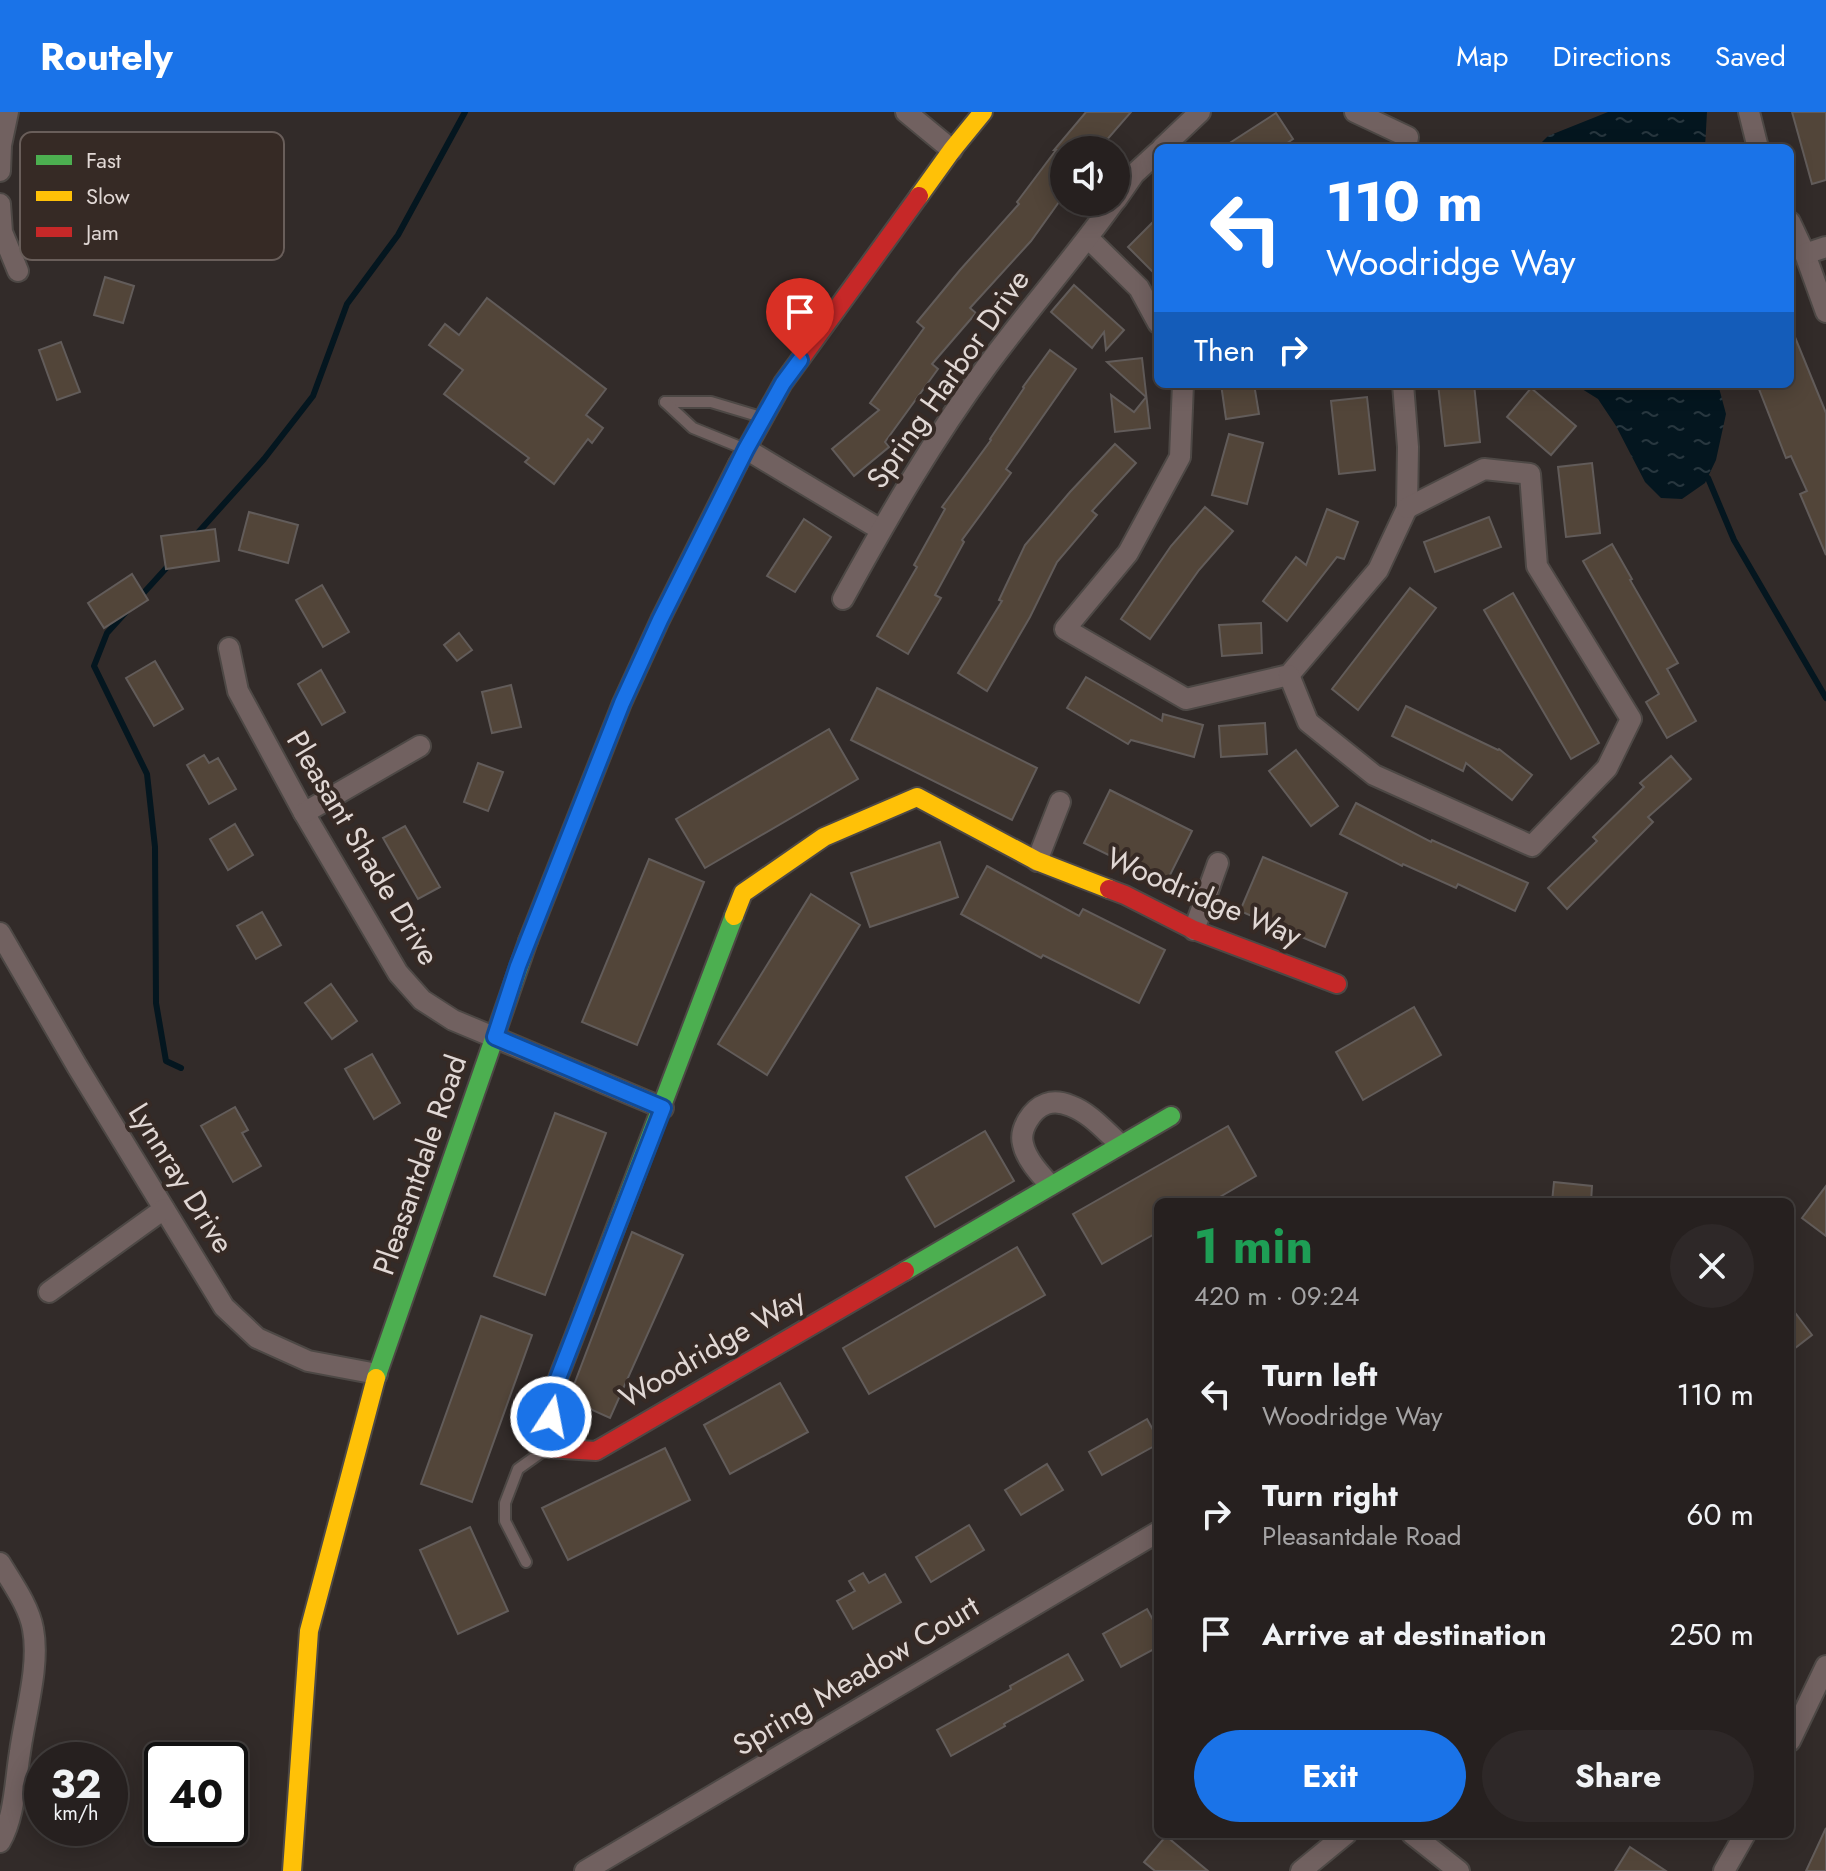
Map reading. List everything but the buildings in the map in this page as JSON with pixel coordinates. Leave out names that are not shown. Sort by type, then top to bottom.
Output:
[{"type":"street","points":[[0,171],[1,145],[8,112]]},
{"type":"street","points":[[906,112],[952,150]]},
{"type":"street","name":"Pleasantdale Road","points":[[292,1871],[309,1631],[377,1374],[518,966],[622,703],[746,449],[783,383],[983,112]]},
{"type":"street","name":"Spring Harbor Drive","points":[[1166,144],[1200,112]]},
{"type":"street","points":[[1355,112],[1407,142]]},
{"type":"street","points":[[1749,112],[1757,144]]},
{"type":"street","name":"Spring Harbor Drive","points":[[1130,180],[1154,156]]},
{"type":"street","points":[[0,204],[2,232],[18,271]]},
{"type":"street","name":"Spring Harbor Drive","points":[[843,599],[923,460],[987,366],[1104,216]]},
{"type":"street","points":[[1794,231],[1826,312]]},
{"type":"street","points":[[1088,238],[1139,288],[1154,316]]},
{"type":"street","points":[[1805,254],[1826,247]]},
{"type":"street","points":[[1183,388],[1180,457],[1128,553],[1065,629],[1186,699],[1289,675],[1378,570],[1407,508],[1408,447],[1403,388]]},
{"type":"street","points":[[746,449],[881,530]]},
{"type":"street","points":[[1289,675],[1308,722],[1374,775],[1532,846],[1607,768],[1631,719],[1537,566],[1530,474],[1484,469],[1407,508]]},
{"type":"street","name":"Pleasant Shade Drive","points":[[229,648],[238,691],[304,813],[398,973],[422,1000],[453,1020],[495,1037]]},
{"type":"street","points":[[304,813],[420,746]]},
{"type":"street","name":"Woodridge Way","points":[[1171,1116],[596,1451],[547,1448],[555,1386],[743,893],[824,837],[917,797],[1037,861],[1125,895],[1194,930],[1337,984]]},
{"type":"street","points":[[1037,861],[1060,802]]},
{"type":"street","points":[[1194,930],[1218,863]]},
{"type":"street","name":"Lynnray Drive","points":[[0,933],[224,1307],[257,1338],[308,1361],[377,1374]]},
{"type":"street","points":[[495,1037],[663,1108]]},
{"type":"street","points":[[1050,1185],[1035,1168],[1023,1145],[1022,1133],[1035,1112],[1046,1104],[1057,1102],[1072,1106],[1120,1144]]},
{"type":"street","points":[[49,1292],[164,1209]]},
{"type":"street","name":"Spring Meadow Court","points":[[585,1871],[1154,1534]]},
{"type":"street","points":[[0,1563],[33,1625],[36,1652],[10,1750],[13,1802],[0,1842]]},
{"type":"street","points":[[1794,1733],[1826,1666]]},
{"type":"street","points":[[1301,1871],[1341,1838]]},
{"type":"street","points":[[1417,1838],[1459,1871]]},
{"type":"street","points":[[1724,1871],[1743,1838]]},
{"type":"lane","points":[[746,449],[693,428],[665,402],[711,402],[764,417]]},
{"type":"lane","points":[[526,1562],[505,1521],[505,1503],[518,1469],[547,1448]]},
{"type":"water","points":[[1608,112],[1707,112],[1705,144],[1540,144],[1548,136]]},
{"type":"water","points":[[1580,388],[1719,388],[1726,414],[1716,460],[1705,483],[1682,499],[1661,498],[1645,482],[1598,399]]},
{"type":"waterway","points":[[195,536],[264,459],[313,396],[347,304],[398,235],[465,112]]},
{"type":"waterway","points":[[1708,478],[1734,540],[1826,698]]},
{"type":"waterway","points":[[139,598],[169,565]]},
{"type":"waterway","points":[[126,612],[107,633],[94,666],[147,774],[155,847],[156,1003],[166,1061],[181,1068]]},
{"type":"traffic: fast","points":[[584,1311],[734,916]]},
{"type":"traffic: fast","points":[[376,1378],[528,941]]},
{"type":"traffic: fast","points":[[905,1271],[1171,1116]]},
{"type":"traffic: slow","points":[[919,196],[983,112]]},
{"type":"traffic: slow","points":[[528,941],[622,703],[738,464]]},
{"type":"traffic: slow","points":[[734,916],[743,893],[824,837],[917,797],[1037,861],[1109,889]]},
{"type":"traffic: slow","points":[[292,1871],[309,1631],[376,1378]]},
{"type":"traffic: jam","points":[[738,464],[783,383],[919,196]]},
{"type":"traffic: jam","points":[[1109,889],[1194,930],[1337,984]]},
{"type":"traffic: jam","points":[[584,1311],[555,1386],[547,1448],[596,1451],[905,1271]]},
{"type":"route","points":[[551,1417],[555,1386],[663,1108],[495,1037],[518,966],[622,703],[746,449],[783,383],[800,360]]}]
